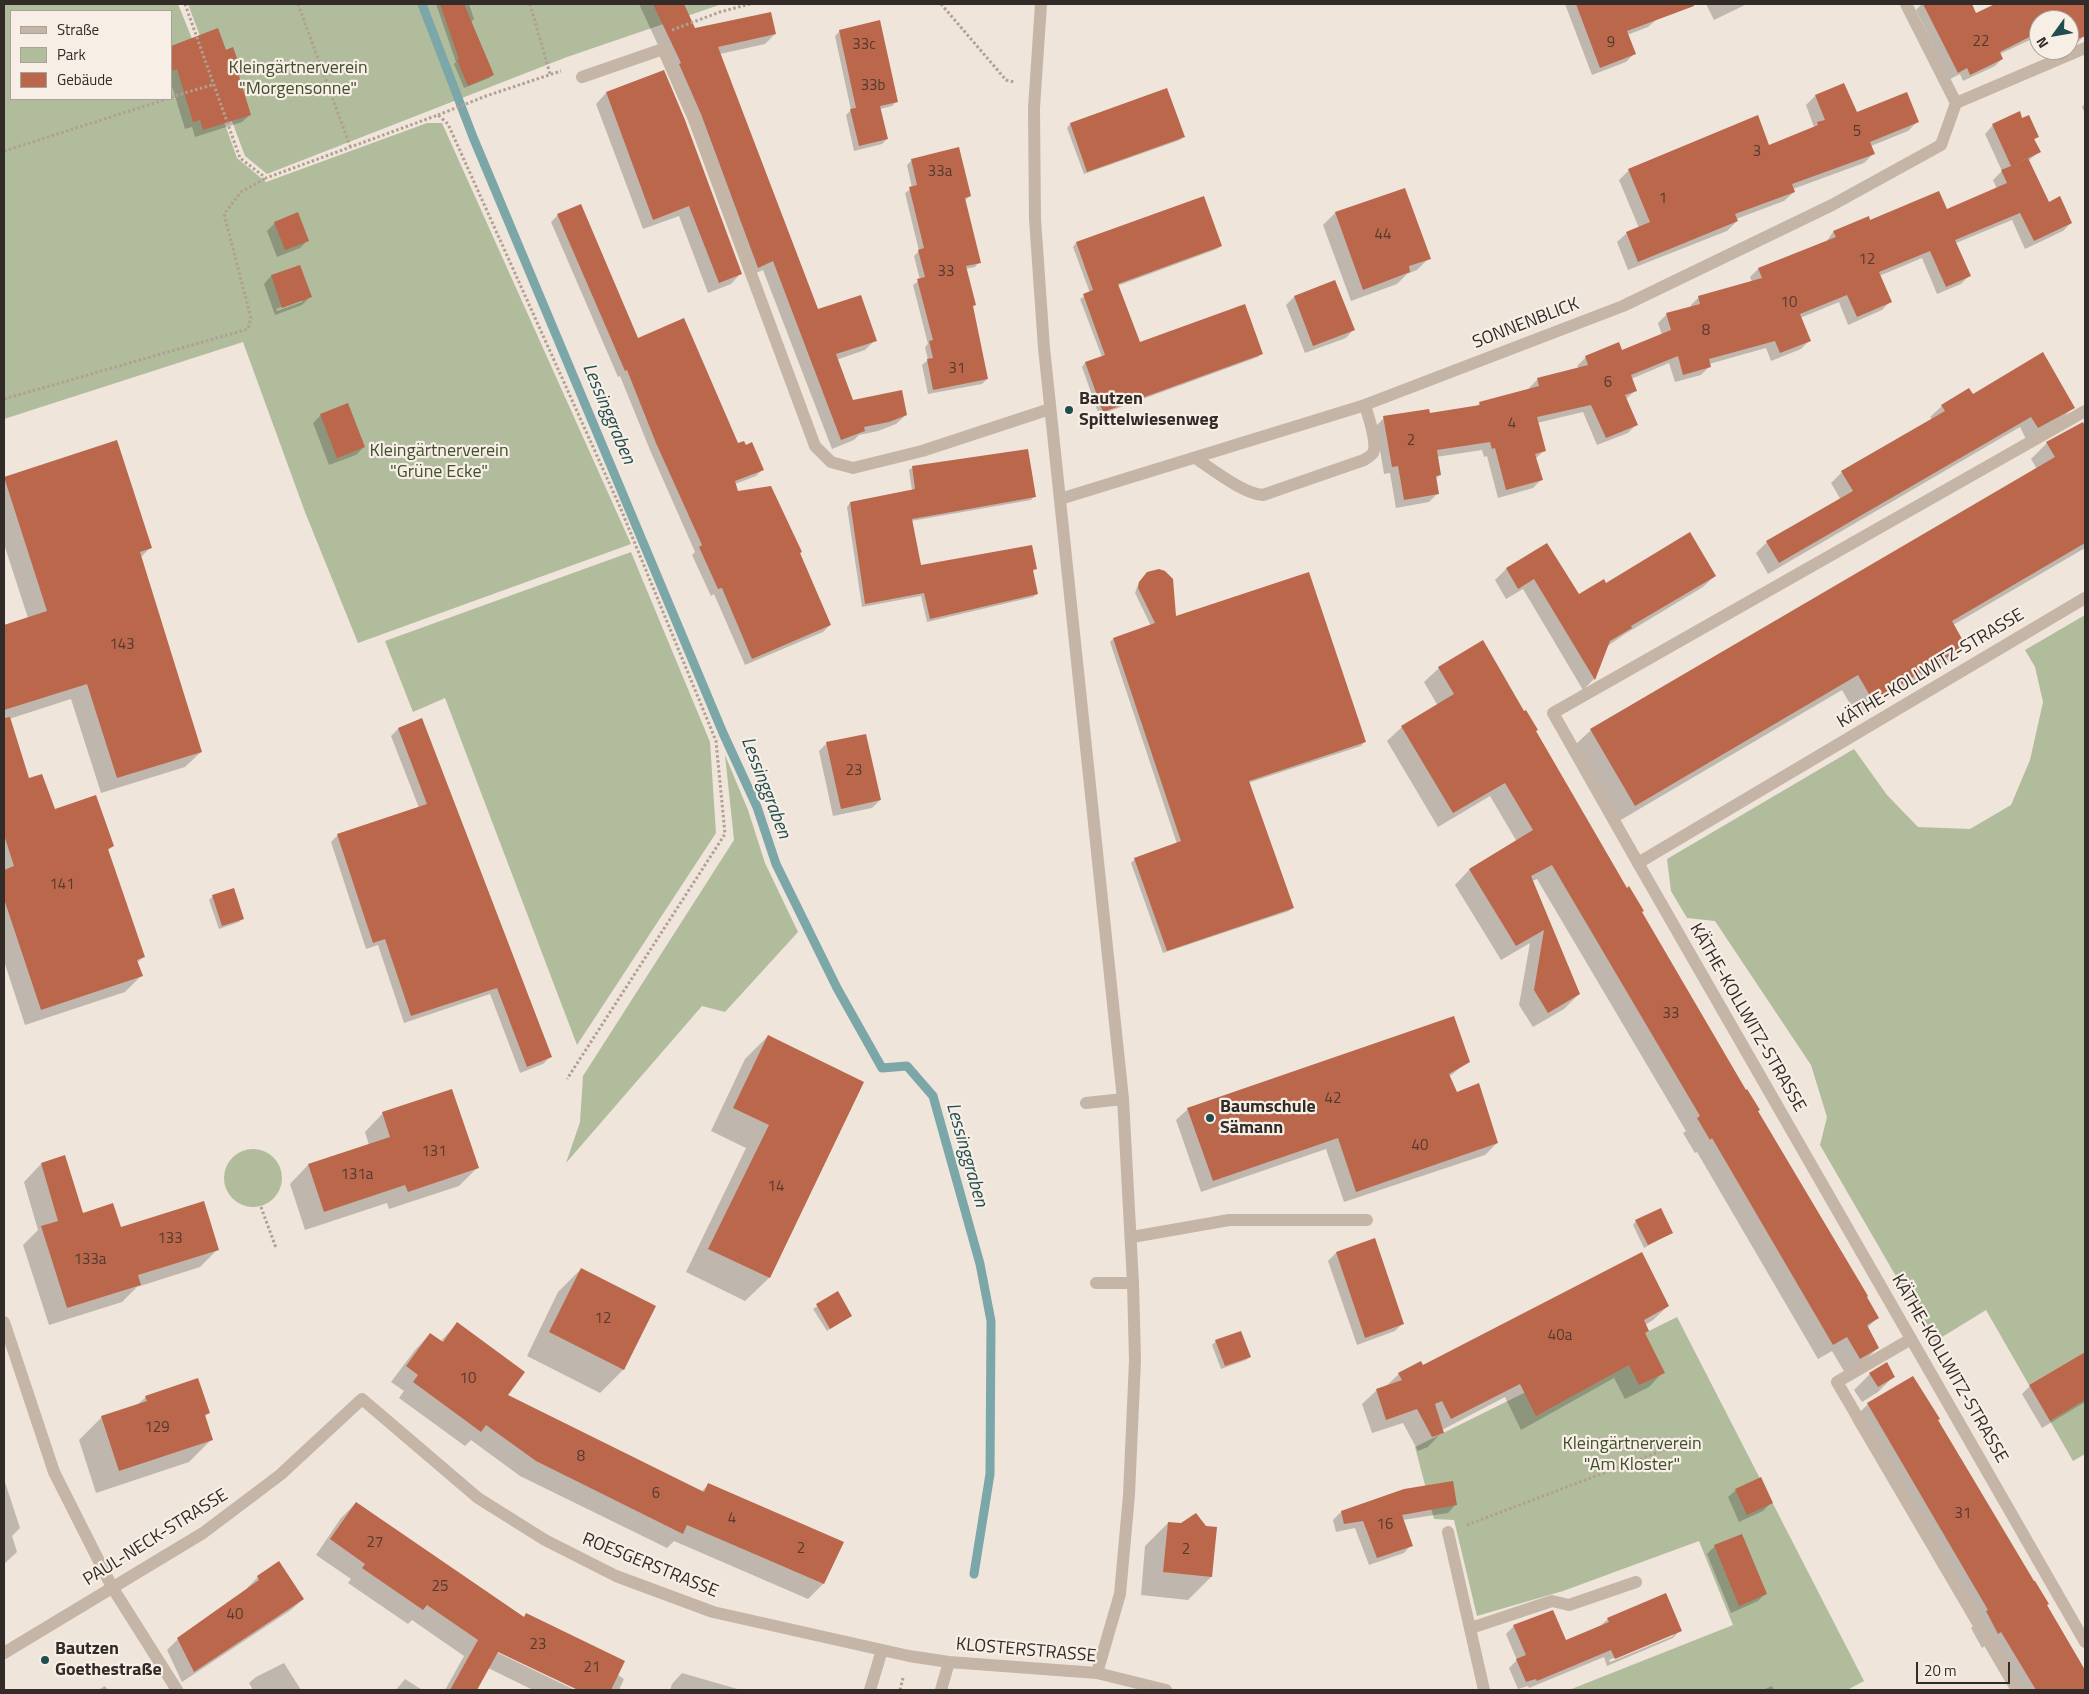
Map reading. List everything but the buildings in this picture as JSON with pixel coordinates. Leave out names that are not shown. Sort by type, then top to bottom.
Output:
[{"type":"street","points":[[1041,4],[1034,108],[1035,219],[1050,409],[1123,1099],[1134,1283],[1135,1360],[1129,1495],[1121,1584],[1120,1594],[1097,1673]]},
{"type":"street","points":[[1906,4],[1956,103],[2085,48]]},
{"type":"street","points":[[582,77],[663,49],[693,117],[815,446],[832,462],[853,468],[922,451],[1050,409]]},
{"type":"street","name":"SONNENBLICK","points":[[1060,499],[1365,405],[1623,306],[1832,206],[1941,145],[1956,103]]},
{"type":"street","points":[[1194,458],[1240,488],[1253,494],[1263,495],[1364,460],[1372,454],[1375,447],[1365,405]]},
{"type":"street","points":[[1638,864],[1553,713],[2085,411]]},
{"type":"street","name":"KÄTHE-KOLLWITZ-STRASSE","points":[[2085,598],[1638,864],[2085,1642]]},
{"type":"street","points":[[1086,1103],[1123,1099]]},
{"type":"street","points":[[1132,1237],[1229,1220],[1367,1220]]},
{"type":"street","points":[[1096,1283],[1134,1283]]},
{"type":"street","points":[[4,1322],[54,1472],[112,1587],[177,1690]]},
{"type":"street","points":[[1911,1338],[1837,1382],[2018,1690]]},
{"type":"street","name":"PAUL-NECK-STRASSE","points":[[4,1653],[203,1533],[280,1475],[362,1399]]},
{"type":"street","name":"ROESGERSTRASSE","points":[[362,1399],[478,1498],[545,1540],[616,1576],[713,1612],[882,1650]]},
{"type":"street","points":[[1448,1532],[1484,1690]]},
{"type":"street","points":[[1471,1628],[1552,1601],[1569,1605],[1636,1582]]},
{"type":"street","points":[[870,1690],[882,1650]]},
{"type":"street","name":"KLOSTERSTRASSE","points":[[882,1650],[950,1662],[1097,1673],[1166,1690]]},
{"type":"street","points":[[941,1690],[950,1662]]},
{"type":"path","points":[[185,4],[240,158],[266,178]]},
{"type":"path","points":[[298,4],[350,146]]},
{"type":"path","points":[[530,4],[550,74]]},
{"type":"path","points":[[940,4],[1006,80],[1036,89]]},
{"type":"path","points":[[172,98],[212,84]]},
{"type":"path","points":[[4,399],[248,328],[251,318],[224,214],[241,192],[266,178],[486,96]]},
{"type":"path","points":[[4,150],[164,100]]},
{"type":"path","points":[[438,115],[448,124],[620,507],[716,741],[725,834],[567,1079]]},
{"type":"path","points":[[261,1207],[276,1248]]},
{"type":"path","points":[[1448,1532],[1677,1444]]},
{"type":"green space","name":"Kleingärtnerverein \"Grüne Ecke\"","points":[[4,4],[178,4],[212,88],[237,158],[266,182],[427,123],[442,123],[631,544],[358,643],[305,512],[243,342],[4,419]]},
{"type":"green space","name":"Kleingärtnerverein \"Morgensonne\"","points":[[188,4],[722,4],[567,57],[267,174],[245,156]]},
{"type":"green space","points":[[631,552],[710,742],[716,833],[577,1045],[445,698],[413,712],[385,641]]},
{"type":"green space","points":[[2085,615],[2085,1352],[2029,1385],[1986,1310],[1934,1342],[1820,1145],[1827,1117],[1811,1065],[1715,921],[1687,918],[1671,891],[1667,859],[1854,749],[1887,795],[1918,827],[1970,829],[2011,805],[2030,760],[2043,702],[2035,667],[2025,650]]},
{"type":"green space","points":[[725,755],[748,810],[765,863],[798,932],[725,1012],[702,1006],[566,1163],[580,1122],[583,1076],[734,840]]},
{"type":"green space","points":[[247,1149],[259,1149],[274,1157],[282,1172],[282,1184],[274,1199],[259,1207],[247,1207],[232,1199],[224,1184],[224,1172],[232,1157]]},
{"type":"green space","name":"Kleingärtnerverein \"Am Kloster\"","points":[[1677,1317],[1864,1681],[1847,1690],[1569,1690],[1733,1625],[1699,1541],[1563,1591],[1477,1616],[1454,1520],[1434,1519],[1415,1447]]},
{"type":"green space","points":[[2085,1400],[2085,1454],[2073,1461],[2050,1421]]},
{"type":"waterway","name":"Lessinggraben","points":[[422,4],[473,137],[723,733],[757,807],[776,864],[837,988],[882,1068],[907,1066],[933,1096],[980,1264],[991,1321],[990,1474],[974,1574]]},
{"type":"place","name":"Bautzen Spittelwiesenweg","points":[[1069,410]]},
{"type":"place","name":"Baumschule Sämann","points":[[1210,1118]]},
{"type":"place","name":"Bautzen Goethestraße","points":[[45,1660]]}]
